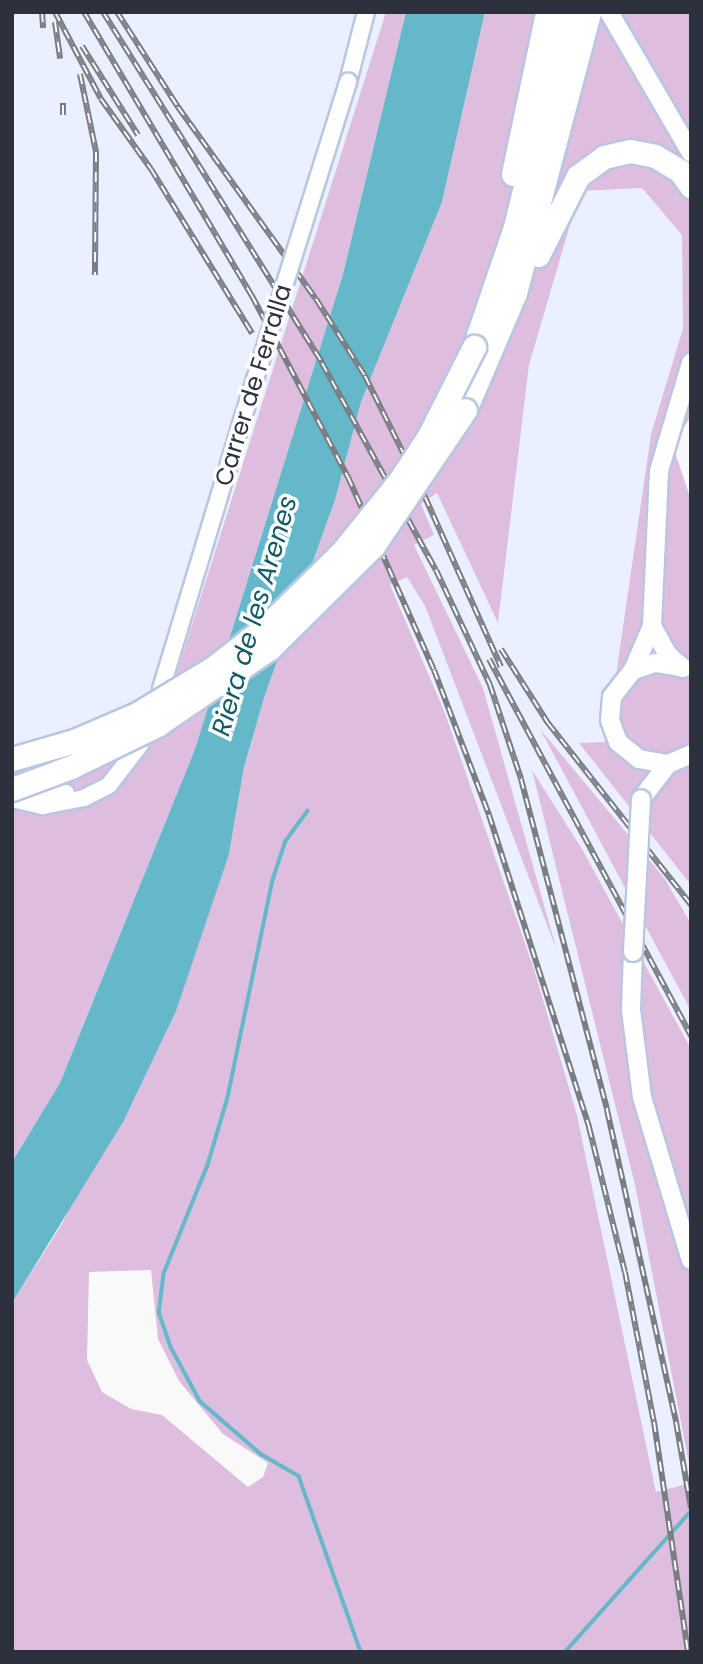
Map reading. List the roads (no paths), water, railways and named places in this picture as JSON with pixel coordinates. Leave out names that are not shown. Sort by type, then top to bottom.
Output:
[{"type":"highway","points":[[22,791],[96,756],[189,706],[270,648],[321,602],[373,546],[416,487],[471,400],[502,329],[500,303],[547,12]]},
{"type":"highway","points":[[500,303],[568,12]]},
{"type":"highway","points":[[500,303],[589,12]]},
{"type":"highway","points":[[12,759],[106,729],[161,702],[213,668],[288,608],[342,552],[400,480],[429,436],[474,347],[500,303],[565,196],[590,164],[616,153],[644,153],[680,171],[691,186]]},
{"type":"main road","points":[[609,12],[691,153]]},
{"type":"main road","points":[[691,363],[671,417],[657,480],[653,626],[634,670],[617,687],[610,709],[613,732],[633,756],[641,799],[631,1010],[642,1097],[691,1260]]},
{"type":"main road","points":[[653,626],[659,642],[686,670]]},
{"type":"main road","points":[[634,670],[655,663],[686,670]]},
{"type":"main road","points":[[633,756],[682,761]]},
{"type":"main road","points":[[641,799],[682,761]]},
{"type":"street","name":"Carrer de Ferralla","points":[[161,689],[348,82],[366,12]]},
{"type":"street","points":[[12,799],[43,806],[84,798],[109,785],[140,745]]},
{"type":"street","points":[[22,791],[79,789],[130,760]]},
{"type":"water","name":"Riera de les Arenes","points":[[406,12],[485,12],[442,202],[361,402],[335,500],[265,695],[244,767],[229,854],[176,1011],[123,1122],[12,1303],[12,1162],[60,1083],[195,749],[343,274]]},
{"type":"waterway","points":[[308,811],[286,841],[273,880],[228,1098],[208,1165],[164,1274],[159,1312],[171,1347],[200,1401],[261,1454],[299,1476],[361,1652]]},
{"type":"waterway","points":[[565,1652],[691,1511]]},
{"type":"railway","points":[[42,12],[43,28]]},
{"type":"railway","points":[[55,12],[101,99],[151,169],[252,333]]},
{"type":"railway","points":[[84,12],[252,296],[348,477],[434,670],[489,815],[589,1127],[625,1272],[654,1422],[688,1652]]},
{"type":"railway","points":[[103,12],[322,363],[436,570],[490,685],[521,779],[607,1110],[676,1422],[691,1508]]},
{"type":"railway","points":[[117,12],[178,107],[316,299],[365,376],[425,497],[501,667]]},
{"type":"railway","points":[[55,22],[60,59]]},
{"type":"railway","points":[[82,46],[138,135]]},
{"type":"railway","points":[[80,74],[96,152],[95,275]]},
{"type":"railway","points":[[63,103],[63,115]]},
{"type":"railway","points":[[501,649],[548,723],[691,905]]},
{"type":"railway","points":[[489,659],[691,1036]]}]
